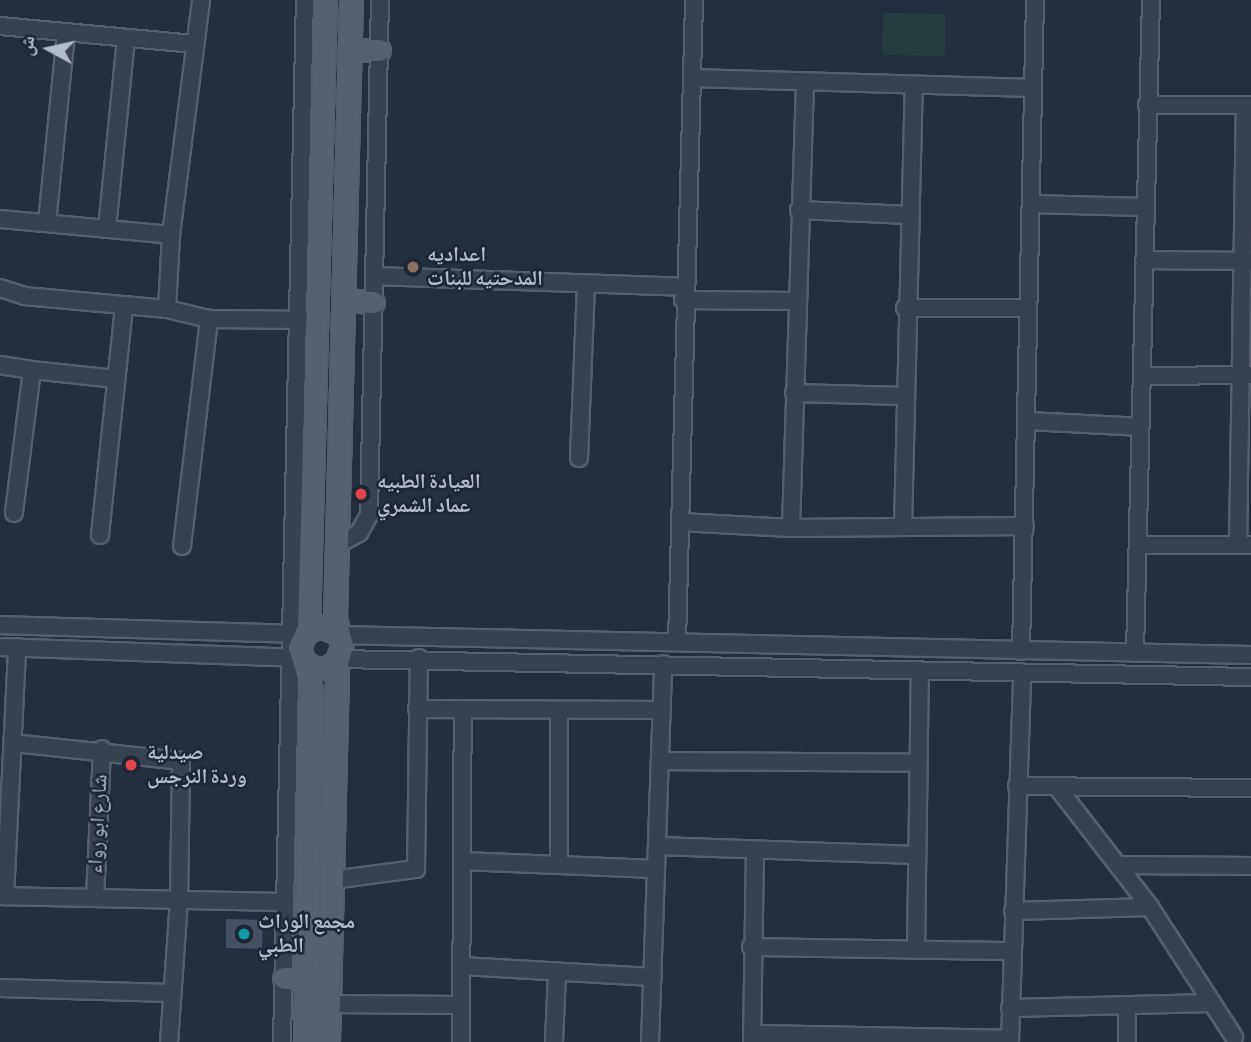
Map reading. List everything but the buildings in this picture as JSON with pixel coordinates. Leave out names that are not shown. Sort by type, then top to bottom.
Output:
[{"type":"main road","points":[[304,1042],[311,691],[299,659],[302,632],[308,320],[322,149],[322,120],[314,39],[326,0]]},
{"type":"main road","points":[[328,1042],[338,660],[342,646],[337,634],[337,545],[351,0]]},
{"type":"main road","points":[[350,50],[379,50]]},
{"type":"main road","points":[[322,120],[335,130],[348,126]]},
{"type":"main road","points":[[322,149],[338,143],[347,157]]},
{"type":"main road","points":[[343,300],[373,302]]},
{"type":"main road","points":[[302,632],[325,626],[337,634]]},
{"type":"main road","points":[[299,659],[321,669],[338,660]]},
{"type":"main road","points":[[284,978],[306,978]]},
{"type":"street","points":[[167,309],[171,235],[201,0]]},
{"type":"street","points":[[0,288],[24,296],[167,309],[209,319],[308,320],[314,39],[305,0]]},
{"type":"street","points":[[337,545],[359,533],[369,515],[380,0]]},
{"type":"street","points":[[677,642],[684,294],[694,0]]},
{"type":"street","points":[[1021,651],[1035,0]]},
{"type":"street","points":[[1135,653],[1151,0]]},
{"type":"street","points":[[0,26],[126,40],[195,44]]},
{"type":"street","points":[[47,223],[66,32]]},
{"type":"street","points":[[107,229],[126,40]]},
{"type":"street","points":[[692,78],[1033,88]]},
{"type":"street","points":[[791,528],[796,301],[805,83]]},
{"type":"street","points":[[903,527],[905,308],[914,85]]},
{"type":"street","points":[[1138,545],[1245,545],[1248,105],[1147,105]]},
{"type":"street","points":[[1031,204],[1145,207]]},
{"type":"street","points":[[799,210],[909,215]]},
{"type":"street","points":[[0,219],[171,235]]},
{"type":"street","points":[[1144,260],[1247,261]]},
{"type":"street","points":[[374,276],[586,284],[796,301]]},
{"type":"street","points":[[579,458],[586,284]]},
{"type":"street","points":[[100,535],[124,305]]},
{"type":"street","points":[[905,308],[1028,308]]},
{"type":"street","points":[[182,546],[209,319]]},
{"type":"street","points":[[0,365],[115,379]]},
{"type":"street","points":[[14,513],[32,370]]},
{"type":"street","points":[[1142,376],[1247,375]]},
{"type":"street","points":[[794,393],[904,396]]},
{"type":"street","points":[[1027,421],[1140,427]]},
{"type":"street","points":[[680,522],[791,528],[1025,526]]},
{"type":"street","points":[[0,625],[302,632]]},
{"type":"street","points":[[337,634],[470,640],[786,643],[1245,655],[1245,677],[419,658],[338,660]]},
{"type":"street","points":[[469,659],[470,640]]},
{"type":"street","points":[[786,643],[793,656],[786,668]]},
{"type":"street","points":[[830,644],[821,658],[831,668]]},
{"type":"street","points":[[0,647],[299,659],[285,902],[282,1042]]},
{"type":"street","points":[[17,647],[13,743],[5,791],[3,896],[285,902]]},
{"type":"street","points":[[331,880],[416,869],[419,658]]},
{"type":"street","points":[[650,1042],[663,664]]},
{"type":"street","points":[[916,950],[916,763],[920,671]]},
{"type":"street","points":[[755,852],[751,947],[752,1038],[1010,1040],[1022,673]]},
{"type":"street","points":[[417,709],[662,710]]},
{"type":"street","points":[[461,1042],[463,709]]},
{"type":"street","points":[[559,710],[559,863]]},
{"type":"street","points":[[13,743],[102,749],[181,761],[179,900],[170,993],[169,1042]]},
{"type":"street","name":"شارع ابو رواء","points":[[95,898],[102,749]]},
{"type":"street","points":[[660,761],[916,763]]},
{"type":"street","points":[[1017,786],[1251,788]]},
{"type":"street","points":[[1057,787],[1150,907],[1234,1037]]},
{"type":"street","points":[[658,846],[755,852],[916,856]]},
{"type":"street","points":[[462,861],[655,869]]},
{"type":"street","points":[[1119,866],[1251,866]]},
{"type":"street","points":[[1013,911],[1150,907]]},
{"type":"street","points":[[751,947],[1012,951]]},
{"type":"street","points":[[461,966],[653,977]]},
{"type":"street","points":[[554,1042],[557,972]]},
{"type":"street","points":[[0,988],[170,993]]},
{"type":"street","points":[[1010,1008],[1212,1003]]},
{"type":"street","points":[[329,1004],[461,1005]]},
{"type":"street","points":[[1127,1005],[1127,1042]]},
{"type":"green space","points":[[883,13],[945,14],[945,56],[882,55]]},
{"type":"place","name":"اعداديه المدحتيه للبنات","points":[[413,267]]},
{"type":"place","name":"العيادة الطبيه عماد الشمري","points":[[361,494]]},
{"type":"place","name":"صيدلية وردة النرجس","points":[[131,765]]},
{"type":"place","name":"مجمع الوراث الطبي","points":[[244,934]]}]
